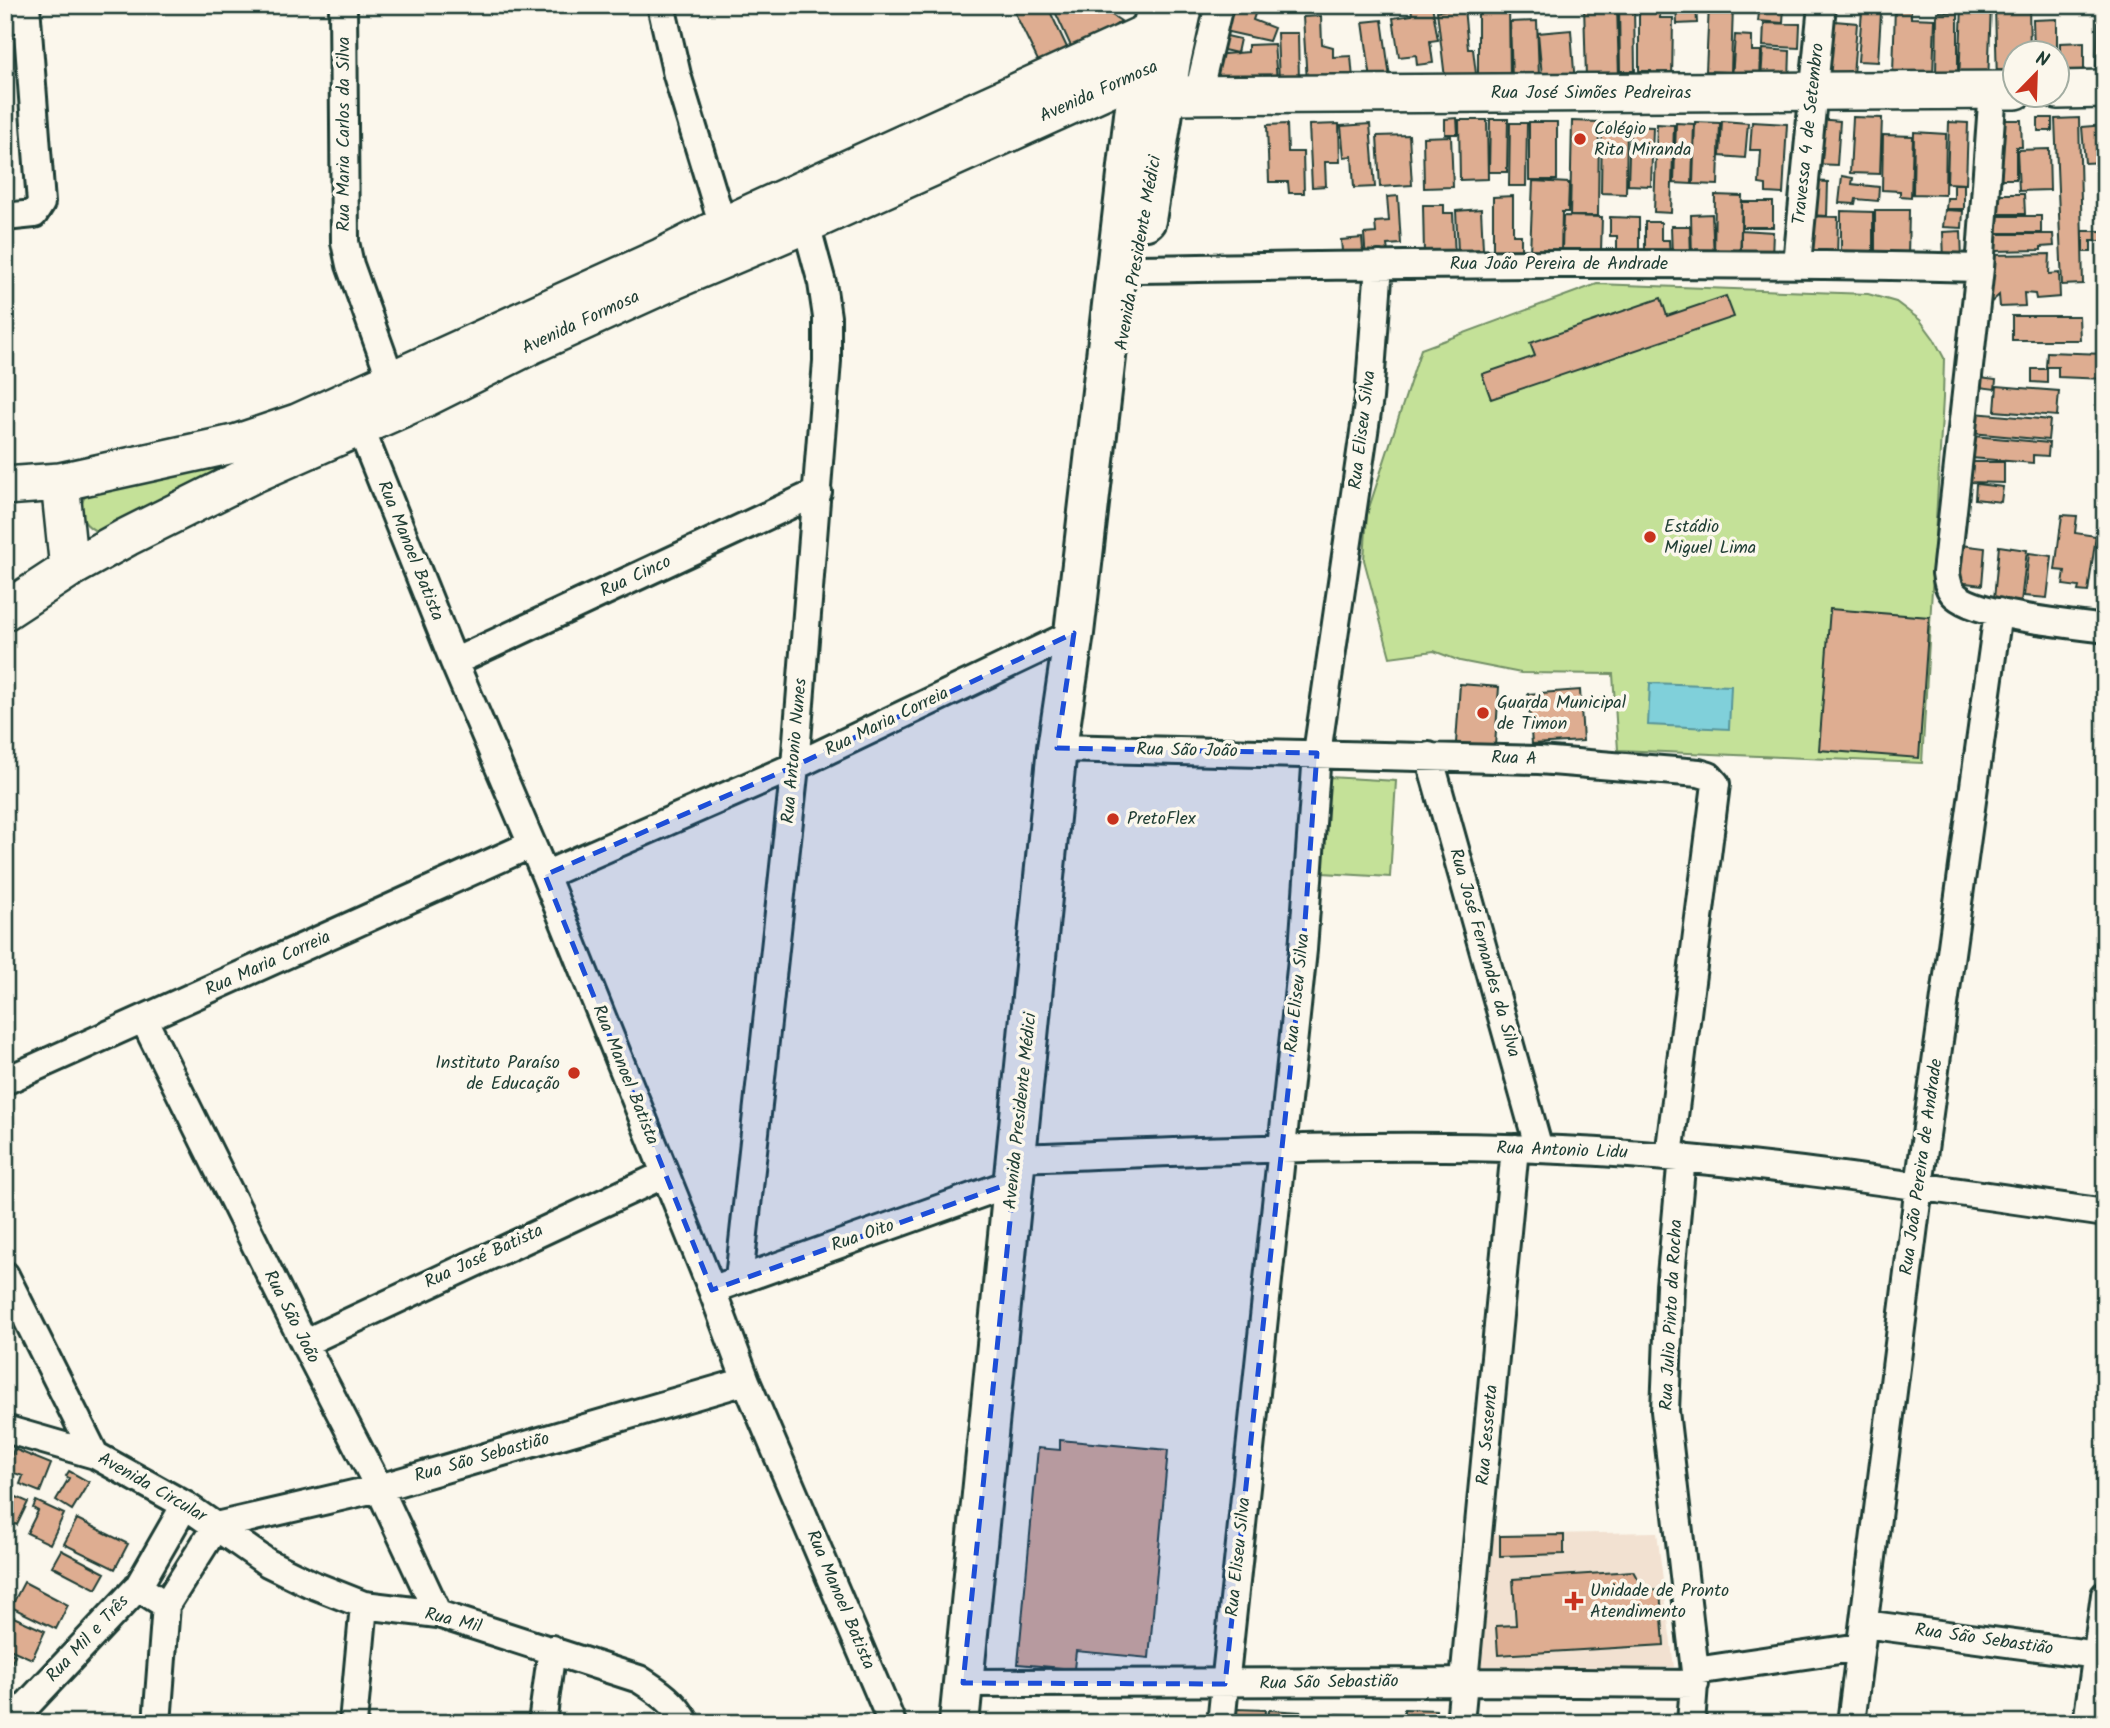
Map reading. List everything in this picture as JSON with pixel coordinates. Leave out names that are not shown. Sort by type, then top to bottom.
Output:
[{"type":"main road","name":"Avenida Formosa","points":[[5,611],[69,569],[127,537],[297,423],[392,382],[723,226],[1168,48]]},
{"type":"main road","name":"Avenida Formosa","points":[[5,486],[60,482],[246,459],[360,427],[672,281],[806,224],[1168,48]]},
{"type":"main road","name":"Rua José Simões Pedreiras","points":[[1168,48],[1813,92],[2002,90]]},
{"type":"main road","name":"Avenida Presidente Médici","points":[[1090,500],[1138,269],[1168,48]]},
{"type":"main road","name":"Avenida Presidente Médici","points":[[959,1723],[1057,748],[1090,500],[1168,48]]},
{"type":"main road","points":[[2072,90],[2105,89]]},
{"type":"main road","points":[[60,482],[69,569]]},
{"type":"street","points":[[5,217],[27,216],[37,211],[41,200],[26,5]]},
{"type":"street","name":"Rua Maria Carlos da Silva","points":[[343,5],[345,242],[350,265],[392,382]]},
{"type":"street","points":[[661,5],[677,75],[723,226]]},
{"type":"street","points":[[1168,48],[1219,5]]},
{"type":"street","name":"Travessa 4 de Setembro","points":[[1797,264],[1822,5]]},
{"type":"street","points":[[2002,105],[1980,268],[1946,573],[1948,585],[1960,600],[1974,607],[2105,629]]},
{"type":"street","name":"Rua Antonio Nunes","points":[[739,1279],[795,766],[827,361],[827,317],[806,224]]},
{"type":"street","name":"Rua João Pereira de Andrade","points":[[1138,269],[1379,265],[1797,264],[1980,268]]},
{"type":"street","name":"Rua Eliseu Silva","points":[[1221,1723],[1303,950],[1317,753],[1370,398],[1379,265]]},
{"type":"street","name":"Rua Manoel Batista","points":[[360,427],[454,662],[545,876],[746,1381],[892,1723]]},
{"type":"street","name":"Rua Cinco","points":[[454,662],[818,492]]},
{"type":"street","name":"Rua João Pereira de Andrade","points":[[1851,1723],[1919,1186],[1998,612]]},
{"type":"street","name":"Rua Maria Correia","points":[[545,876],[795,766],[1074,633]]},
{"type":"street","name":"Rua São João","points":[[1057,748],[1317,753]]},
{"type":"street","name":"Rua A","points":[[1317,753],[1539,760],[1709,776]]},
{"type":"street","name":"Rua José Fernandes da Silva","points":[[1429,757],[1527,1148]]},
{"type":"street","name":"Rua Julio Pinto da Rocha","points":[[1691,1723],[1695,1677],[1665,1412],[1675,1157],[1716,784],[1709,776]]},
{"type":"street","name":"Rua Maria Correia","points":[[5,1081],[530,845]]},
{"type":"street","name":"Rua São João","points":[[144,1020],[379,1488],[438,1614]]},
{"type":"street","name":"Rua Antonio Lidu","points":[[1015,1170],[1282,1148],[1527,1148],[1675,1157],[1919,1186],[2105,1213]]},
{"type":"street","name":"Rua Sessenta","points":[[1460,1723],[1527,1148]]},
{"type":"street","name":"Rua Oito","points":[[712,1290],[1015,1170]]},
{"type":"street","name":"Rua José Batista","points":[[304,1343],[664,1174]]},
{"type":"street","points":[[5,1275],[95,1455]]},
{"type":"street","name":"Rua São Sebastião","points":[[216,1526],[379,1488],[746,1381]]},
{"type":"street","name":"Avenida Circular","points":[[5,1429],[95,1455],[185,1504],[216,1526]]},
{"type":"street","name":"Rua Mil e Três","points":[[10,1723],[138,1587],[185,1504]]},
{"type":"street","points":[[157,1723],[166,1605],[216,1526]]},
{"type":"street","name":"Rua Mil","points":[[216,1526],[268,1563],[364,1605],[438,1614],[639,1679],[660,1692],[682,1714],[686,1723]]},
{"type":"street","name":"Rua Mil e Três","points":[[138,1587],[166,1605]]},
{"type":"street","points":[[2087,1723],[2100,1655],[2105,1595]]},
{"type":"street","points":[[353,1723],[364,1605]]},
{"type":"street","name":"Rua São Sebastião","points":[[963,1683],[1225,1684],[1695,1677],[1862,1635],[2100,1655]]},
{"type":"street","points":[[542,1723],[552,1649]]},
{"type":"highlighted area","points":[[1074,633],[1057,748],[1317,753],[1303,950],[1225,1684],[963,1683],[1014,1182],[712,1290],[545,875],[795,766]]},
{"type":"shaded area","name":"Unidade de Pronto Atendimento","points":[[1657,1532],[1674,1667],[1476,1673],[1488,1535]]},
{"type":"green space","name":"Estádio Miguel Lima","points":[[1597,284],[1868,294],[1896,302],[1920,320],[1934,339],[1944,358],[1943,398],[1922,763],[1618,750],[1613,674],[1521,673],[1460,661],[1434,651],[1390,657],[1364,560],[1367,514],[1421,349]]},
{"type":"green space","points":[[232,460],[235,464],[104,535],[88,526],[81,515],[82,502],[92,487]]},
{"type":"green space","points":[[1329,777],[1396,781],[1390,877],[1323,873]]},
{"type":"water","points":[[1650,683],[1731,686],[1729,729],[1648,725]]},
{"type":"building","points":[[1011,5],[1047,5],[1072,58],[1043,71]]},
{"type":"building","points":[[1052,5],[1096,5],[1121,21],[1075,55]]},
{"type":"building","points":[[1228,5],[1245,5],[1256,11],[1253,20],[1274,28],[1269,41],[1224,31]]},
{"type":"building","points":[[1411,5],[1432,5],[1438,40],[1430,41],[1433,63],[1417,65],[1416,55],[1399,57],[1393,18],[1412,15]]},
{"type":"building","points":[[1478,5],[1509,5],[1510,81],[1478,81]]},
{"type":"building","points":[[1584,5],[1617,5],[1619,77],[1586,78]]},
{"type":"building","points":[[1619,5],[1634,5],[1635,71],[1620,71]]},
{"type":"building","points":[[1639,5],[1660,5],[1660,18],[1673,18],[1672,83],[1652,83],[1651,71],[1639,71]]},
{"type":"building","points":[[1676,5],[1696,5],[1697,23],[1677,24]]},
{"type":"building","points":[[1709,5],[1733,5],[1731,72],[1706,71]]},
{"type":"building","points":[[1760,5],[1784,5],[1783,23],[1758,21]]},
{"type":"building","points":[[1895,5],[1911,5],[1911,18],[1935,19],[1933,76],[1893,74]]},
{"type":"building","points":[[1962,5],[1991,5],[1988,83],[1959,82]]},
{"type":"building","points":[[2029,5],[2030,38],[2002,38],[2002,82],[1997,82],[1995,6]]},
{"type":"building","points":[[1464,8],[1468,49],[1473,49],[1476,74],[1445,78],[1437,11]]},
{"type":"building","points":[[1862,11],[1881,13],[1878,62],[1858,61]]},
{"type":"building","points":[[1937,12],[1958,12],[1958,76],[1936,76]]},
{"type":"building","points":[[1321,16],[1322,44],[1333,47],[1333,57],[1351,56],[1353,79],[1307,82],[1303,17]]},
{"type":"building","points":[[2057,19],[2057,38],[2034,38],[2033,20]]},
{"type":"building","points":[[1382,20],[1391,85],[1372,87],[1363,22]]},
{"type":"building","points":[[1823,20],[1857,23],[1853,75],[1823,73]]},
{"type":"building","points":[[1537,21],[1539,77],[1512,78],[1510,22]]},
{"type":"building","points":[[1764,23],[1800,24],[1799,48],[1763,46]]},
{"type":"building","points":[[2098,23],[2105,23],[2105,69],[2096,69]]},
{"type":"building","points":[[1571,30],[1575,85],[1543,87],[1538,33]]},
{"type":"building","points":[[1277,33],[1298,33],[1299,82],[1279,82]]},
{"type":"building","points":[[1218,34],[1240,39],[1237,53],[1215,48]]},
{"type":"building","points":[[1735,35],[1752,36],[1752,51],[1761,51],[1760,81],[1732,79]]},
{"type":"building","points":[[2072,42],[2084,42],[2084,72],[2072,72]]},
{"type":"building","points":[[1274,44],[1277,81],[1205,86],[1212,55],[1248,52],[1248,45]]},
{"type":"building","points":[[1763,49],[1790,51],[1789,82],[1761,80]]},
{"type":"building","points":[[1853,117],[1882,118],[1880,174],[1850,173]]},
{"type":"building","points":[[1457,118],[1458,134],[1445,134],[1445,119]]},
{"type":"building","points":[[2038,118],[2052,118],[2052,131],[2038,131]]},
{"type":"building","points":[[2079,118],[2083,284],[2062,285],[2055,119]]},
{"type":"building","points":[[1490,119],[1508,119],[1507,172],[1489,172]]},
{"type":"building","points":[[1817,119],[1840,121],[1837,165],[1814,164]]},
{"type":"building","points":[[1459,120],[1487,120],[1488,179],[1460,180]]},
{"type":"building","points":[[1993,120],[2021,120],[2022,147],[2016,147],[2016,179],[1994,179]]},
{"type":"building","points":[[1572,121],[1599,122],[1598,216],[1570,216]]},
{"type":"building","points":[[1722,121],[1748,123],[1745,158],[1720,156]]},
{"type":"building","points":[[1529,122],[1557,122],[1557,180],[1529,180]]},
{"type":"building","points":[[1695,122],[1720,123],[1718,185],[1693,184]]},
{"type":"building","points":[[1752,122],[1787,124],[1783,194],[1766,193],[1766,185],[1759,184],[1761,150],[1750,150]]},
{"type":"building","points":[[1949,122],[1968,123],[1966,184],[1947,183]]},
{"type":"building","points":[[1510,123],[1527,123],[1526,186],[1509,186]]},
{"type":"building","points":[[1676,123],[1694,124],[1692,184],[1674,183]]},
{"type":"building","points":[[1287,124],[1288,152],[1303,152],[1304,193],[1289,193],[1288,182],[1269,182],[1267,125]]},
{"type":"building","points":[[1339,124],[1340,162],[1325,162],[1326,186],[1312,187],[1309,125]]},
{"type":"building","points":[[1370,124],[1375,187],[1354,188],[1352,156],[1344,157],[1341,126]]},
{"type":"building","points":[[1602,124],[1627,124],[1626,194],[1601,193]]},
{"type":"building","points":[[1657,124],[1674,125],[1671,213],[1654,212]]},
{"type":"building","points":[[2105,125],[2105,162],[2085,163],[2082,127]]},
{"type":"building","points":[[1630,126],[1653,127],[1651,186],[1628,185]]},
{"type":"building","points":[[1914,132],[1946,134],[1945,195],[1913,194]]},
{"type":"building","points":[[1409,135],[1412,185],[1380,187],[1377,136]]},
{"type":"building","points":[[1883,135],[1913,136],[1911,197],[1900,196],[1900,191],[1882,190]]},
{"type":"building","points":[[1451,136],[1453,187],[1424,188],[1423,137]]},
{"type":"building","points":[[2049,149],[2050,190],[2019,191],[2017,150]]},
{"type":"building","points":[[1842,176],[1853,178],[1852,184],[1879,187],[1878,201],[1856,199],[1855,204],[1839,203]]},
{"type":"building","points":[[1533,181],[1569,183],[1568,212],[1562,212],[1561,253],[1530,252]]},
{"type":"building","points":[[1810,181],[1828,182],[1827,216],[1809,215]]},
{"type":"building","points":[[1954,184],[1964,184],[1964,209],[1946,209],[1947,198],[1954,198]]},
{"type":"building","points":[[1999,194],[2024,194],[2025,214],[1999,214]]},
{"type":"building","points":[[1715,195],[1742,196],[1740,260],[1714,259]]},
{"type":"building","points":[[1398,196],[1401,244],[1387,245],[1389,259],[1366,260],[1364,234],[1376,233],[1375,222],[1389,221],[1387,197]]},
{"type":"building","points":[[1513,196],[1513,235],[1521,235],[1521,252],[1493,252],[1493,197]]},
{"type":"building","points":[[1742,202],[1773,202],[1773,227],[1742,227]]},
{"type":"building","points":[[1423,205],[1444,205],[1444,213],[1453,213],[1455,259],[1424,254]]},
{"type":"building","points":[[1481,209],[1483,249],[1458,251],[1456,211]]},
{"type":"building","points":[[1875,210],[1909,210],[1908,258],[1875,262]]},
{"type":"building","points":[[1945,210],[1963,211],[1962,228],[1943,227]]},
{"type":"building","points":[[1841,211],[1873,212],[1873,262],[1841,262]]},
{"type":"building","points":[[1712,214],[1714,259],[1692,259],[1691,215]]},
{"type":"building","points":[[1563,216],[1602,217],[1601,251],[1562,250]]},
{"type":"building","points":[[1807,216],[1838,217],[1837,260],[1806,259]]},
{"type":"building","points":[[1991,216],[2041,216],[2041,233],[1991,233]]},
{"type":"building","points":[[1610,217],[1639,218],[1639,257],[1617,257],[1617,236],[1610,236]]},
{"type":"building","points":[[1645,222],[1661,222],[1661,240],[1669,240],[1670,259],[1645,260]]},
{"type":"building","points":[[1671,226],[1690,226],[1691,258],[1672,258]]},
{"type":"building","points":[[1741,230],[1773,232],[1772,258],[1741,257]]},
{"type":"building","points":[[1961,231],[1962,261],[1944,262],[1943,232]]},
{"type":"building","points":[[2083,231],[2105,231],[2105,241],[2091,241],[2091,252],[2083,252]]},
{"type":"building","points":[[1993,234],[2053,234],[2054,246],[2041,247],[2041,250],[1994,251]]},
{"type":"building","points":[[1362,238],[1364,260],[1343,262],[1341,240]]},
{"type":"building","points":[[2050,254],[2049,274],[2059,273],[2060,297],[2036,299],[2035,294],[2024,293],[2025,306],[2000,307],[1999,295],[1986,307],[1989,255]]},
{"type":"building","points":[[1726,296],[1734,317],[1491,399],[1482,374],[1535,356],[1530,343],[1661,298],[1667,316]]},
{"type":"building","points":[[2012,316],[2079,316],[2080,340],[2012,340]]},
{"type":"building","points":[[2047,352],[2105,354],[2105,379],[2058,377],[2058,367],[2046,367]]},
{"type":"building","points":[[2032,369],[2047,369],[2047,383],[2032,382]]},
{"type":"building","points":[[1980,378],[1996,380],[1995,389],[1979,387]]},
{"type":"building","points":[[1997,386],[2059,391],[2057,416],[1995,411]]},
{"type":"building","points":[[1974,413],[2050,420],[2048,440],[1972,433]]},
{"type":"building","points":[[1973,436],[2049,443],[2048,456],[2033,455],[2033,463],[1971,458]]},
{"type":"building","points":[[1970,462],[2004,462],[2004,483],[1970,482]]},
{"type":"building","points":[[1976,484],[2003,487],[2001,502],[1975,499]]},
{"type":"building","points":[[2062,515],[2077,516],[2075,533],[2096,536],[2088,592],[2078,591],[2079,587],[2063,585],[2065,571],[2055,570]]},
{"type":"building","points":[[1961,545],[1985,548],[1982,585],[1957,582]]},
{"type":"building","points":[[1999,546],[2027,550],[2021,602],[1994,599]]},
{"type":"building","points":[[2029,553],[2052,556],[2047,598],[2024,596]]},
{"type":"building","points":[[1830,609],[1929,617],[1919,758],[1819,750]]},
{"type":"building","points":[[1460,684],[1499,687],[1495,746],[1456,743]]},
{"type":"building","points":[[1580,690],[1583,741],[1532,744],[1528,694]]},
{"type":"building","points":[[1060,1440],[1168,1450],[1149,1658],[1076,1651],[1074,1669],[1018,1664],[1038,1448],[1060,1450]]},
{"type":"building","points":[[14,1449],[51,1464],[40,1492],[20,1484],[23,1476],[6,1470]]},
{"type":"building","points":[[69,1471],[89,1482],[72,1510],[56,1500],[69,1478],[66,1476]]},
{"type":"building","points":[[5,1492],[28,1502],[17,1525],[5,1520]]},
{"type":"building","points":[[36,1501],[64,1514],[50,1544],[27,1533],[38,1511],[33,1508]]},
{"type":"building","points":[[77,1519],[128,1544],[115,1569],[64,1544]]},
{"type":"building","points":[[1564,1535],[1564,1554],[1500,1556],[1500,1536]]},
{"type":"building","points":[[61,1550],[105,1573],[96,1589],[52,1566]]},
{"type":"building","points":[[1633,1571],[1644,1591],[1660,1590],[1664,1645],[1498,1655],[1496,1626],[1516,1625],[1513,1579]]},
{"type":"building","points":[[24,1582],[68,1605],[56,1629],[11,1607]]},
{"type":"building","points":[[9,1615],[45,1631],[32,1659],[5,1647],[5,1623]]},
{"type":"building","points":[[5,1650],[15,1655],[5,1677]]},
{"type":"building","points":[[1235,1709],[1266,1710],[1265,1723],[1235,1723]]},
{"type":"building","points":[[1404,1709],[1436,1710],[1436,1723],[1404,1723]]},
{"type":"building","points":[[1269,1710],[1301,1712],[1300,1723],[1268,1723]]},
{"type":"building","points":[[1336,1714],[1360,1715],[1360,1723],[1336,1723]]},
{"type":"place","name":"Colégio Rita Miranda","points":[[1580,139]]},
{"type":"place","name":"Estádio Miguel Lima","points":[[1650,537]]},
{"type":"place","name":"Guarda Municipal de Timon","points":[[1483,713]]},
{"type":"place","name":"PretoFlex","points":[[1113,819]]},
{"type":"place","name":"Instituto Paraíso de Educação","points":[[574,1073]]},
{"type":"place","name":"Unidade de Pronto Atendimento","points":[[1574,1601]]}]
